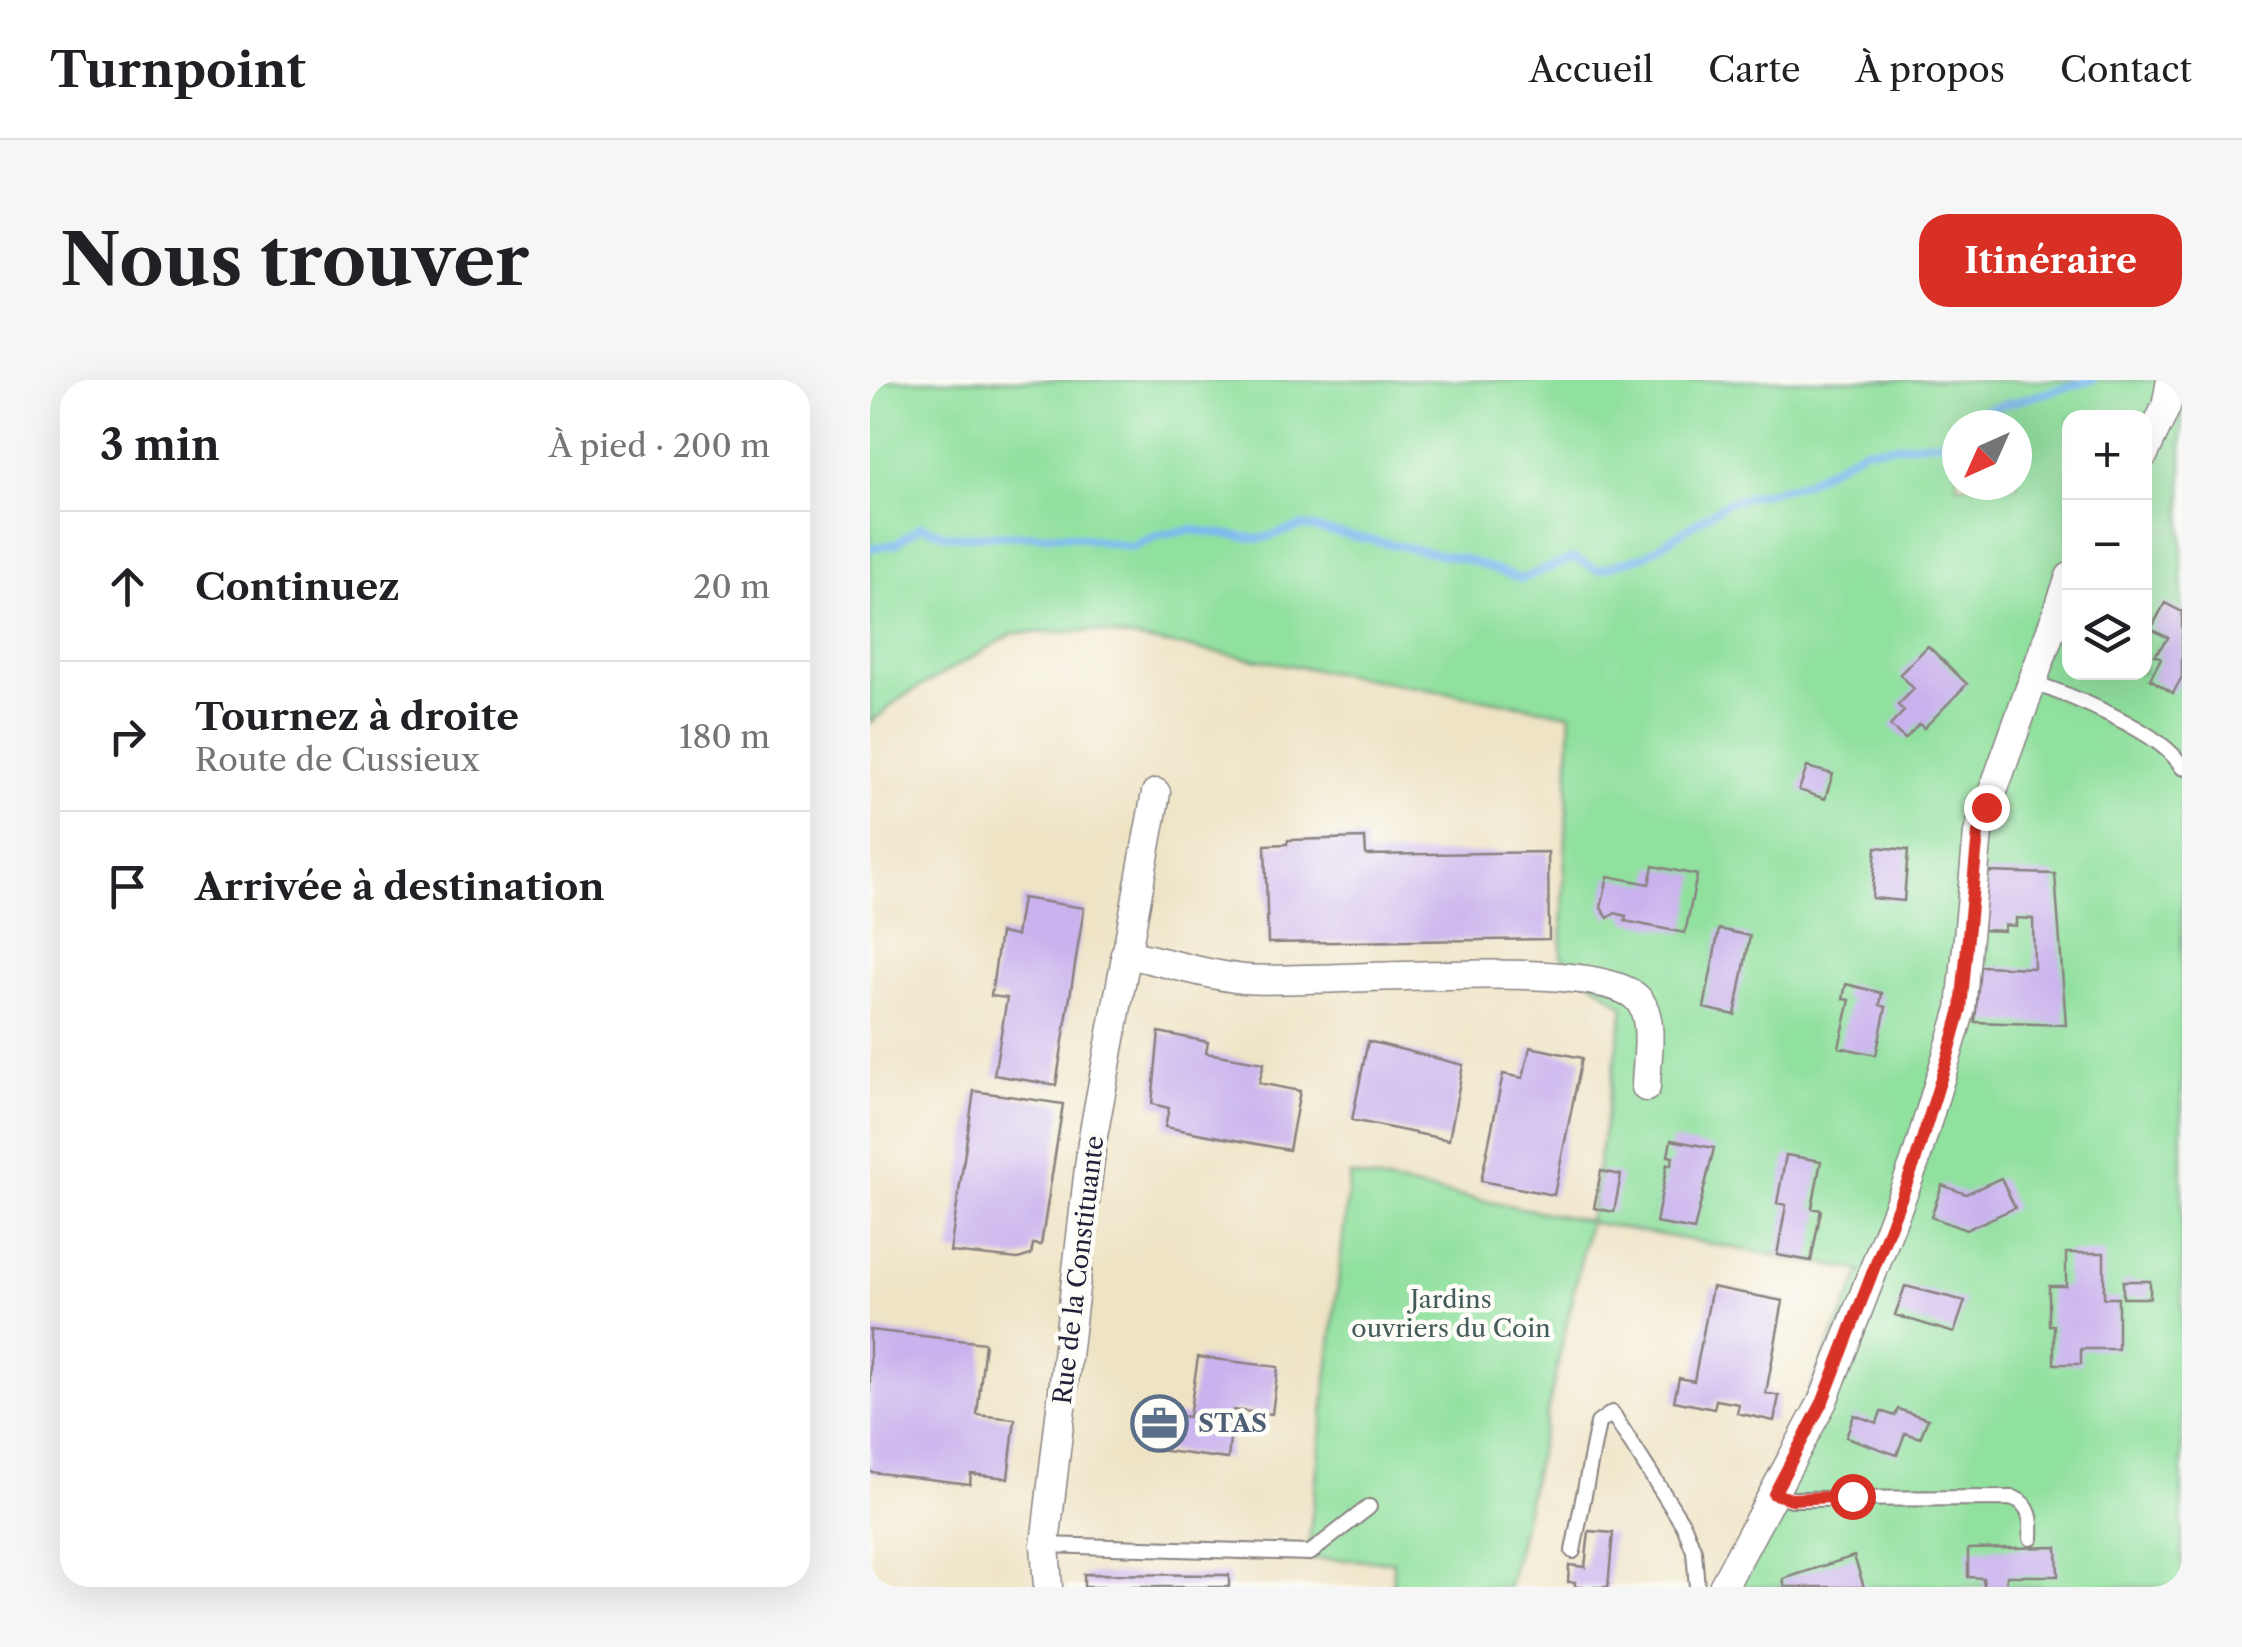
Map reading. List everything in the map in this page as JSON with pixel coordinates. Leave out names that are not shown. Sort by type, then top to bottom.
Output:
[{"type":"street","points":[[2152,437],[2166,407],[2171,380]]},
{"type":"street","points":[[1723,1587],[1823,1401],[1915,1162],[1961,1009],[1978,833],[2065,590]]},
{"type":"street","name":"Rue de la Constituante","points":[[1048,1587],[1046,1545],[1092,1142],[1156,793]]},
{"type":"street","points":[[1125,954],[1246,979],[1550,976],[1613,985],[1635,995],[1644,1007],[1646,1087]]},
{"type":"lane","points":[[2029,682],[2075,699],[2154,741],[2170,750],[2182,767]]},
{"type":"lane","points":[[1573,1551],[1598,1423],[1612,1413],[1684,1526],[1697,1568],[1696,1587]]},
{"type":"lane","points":[[1774,1494],[1792,1499],[2014,1498],[2022,1501],[2032,1519],[2031,1538]]},
{"type":"lane","points":[[1046,1545],[1310,1553],[1369,1507]]},
{"type":"green space","name":"Jardins ouvriers du Coin","points":[[870,380],[2182,380],[2182,1587],[1737,1587],[1771,1479],[1862,1271],[1589,1222],[1509,1587],[1393,1587],[1393,1561],[1307,1559],[1350,1175],[1589,1221],[1624,1007],[1561,956],[1571,714],[1093,631],[1014,633],[899,699],[870,723]]},
{"type":"building","points":[[2165,603],[2182,612],[2182,677],[2173,693],[2152,680],[2161,658],[2155,655],[2168,638],[2152,627]]},
{"type":"building","points":[[1928,646],[1967,684],[1924,728],[1919,724],[1905,739],[1890,726],[1904,711],[1898,705],[1914,689],[1900,674]]},
{"type":"building","points":[[1807,767],[1833,774],[1825,799],[1799,790]]},
{"type":"building","points":[[1365,838],[1366,855],[1548,852],[1549,939],[1268,943],[1265,845],[1287,844],[1288,840]]},
{"type":"building","points":[[1876,847],[1908,850],[1904,901],[1872,898]]},
{"type":"building","points":[[1653,866],[1697,875],[1685,933],[1625,921],[1626,916],[1615,913],[1608,918],[1601,908],[1608,876],[1649,884]]},
{"type":"building","points":[[1987,872],[2055,874],[2066,1025],[1975,1022],[1980,966],[2034,968],[2033,919],[2016,918],[2016,926],[2005,925],[2004,931],[1983,930]]},
{"type":"building","points":[[1022,898],[1084,908],[1056,1085],[994,1075],[1007,998],[991,996],[1000,933],[1016,936]]},
{"type":"building","points":[[1719,929],[1750,936],[1735,1015],[1704,1008]]},
{"type":"building","points":[[1846,984],[1882,993],[1880,1005],[1886,1007],[1876,1055],[1839,1047],[1850,1000],[1843,999]]},
{"type":"building","points":[[1159,1032],[1208,1042],[1206,1053],[1264,1063],[1259,1083],[1300,1091],[1289,1150],[1165,1127],[1169,1108],[1152,1104]]},
{"type":"building","points":[[1368,1041],[1463,1065],[1449,1140],[1352,1120]]},
{"type":"building","points":[[1530,1047],[1582,1058],[1554,1195],[1481,1181],[1503,1074],[1523,1078]]},
{"type":"building","points":[[974,1091],[1063,1104],[1041,1245],[1033,1244],[1031,1255],[1018,1259],[950,1252]]},
{"type":"building","points":[[1671,1140],[1714,1148],[1694,1230],[1656,1223],[1667,1164],[1671,1165],[1673,1157],[1668,1156]]},
{"type":"building","points":[[1786,1155],[1821,1161],[1812,1208],[1821,1210],[1811,1261],[1777,1255],[1786,1205],[1777,1203]]},
{"type":"building","points":[[1601,1171],[1621,1175],[1614,1212],[1594,1208]]},
{"type":"building","points":[[2001,1178],[2015,1208],[1966,1230],[1931,1217],[1942,1185],[1966,1194]]},
{"type":"building","points":[[2066,1253],[2104,1253],[2104,1298],[2118,1298],[2118,1349],[2081,1349],[2081,1364],[2054,1364],[2049,1286],[2066,1286]]},
{"type":"building","points":[[2123,1281],[2150,1281],[2150,1298],[2123,1298]]},
{"type":"building","points":[[1905,1286],[1965,1301],[1954,1333],[1895,1315]]},
{"type":"building","points":[[1712,1287],[1783,1301],[1766,1393],[1779,1396],[1774,1421],[1737,1413],[1739,1404],[1716,1400],[1714,1409],[1674,1401],[1679,1378],[1694,1381]]},
{"type":"building","points":[[870,1330],[985,1343],[977,1415],[1015,1419],[1008,1478],[971,1474],[970,1484],[870,1472]]},
{"type":"building","points":[[1198,1357],[1278,1367],[1272,1414],[1233,1410],[1228,1459],[1158,1450],[1160,1433],[1149,1432],[1151,1412],[1189,1417]]},
{"type":"building","points":[[1898,1409],[1928,1419],[1920,1438],[1905,1433],[1897,1455],[1846,1437],[1854,1415],[1877,1423],[1881,1411],[1895,1416]]},
{"type":"building","points":[[1589,1531],[1613,1533],[1608,1587],[1575,1587],[1575,1582],[1568,1582],[1569,1565],[1585,1567]]},
{"type":"building","points":[[2057,1547],[2058,1576],[2007,1576],[2006,1587],[1984,1587],[1983,1578],[1968,1577],[1968,1549]]},
{"type":"building","points":[[1854,1556],[1864,1587],[1785,1587],[1783,1579]]},
{"type":"building","points":[[1084,1574],[1229,1575],[1229,1587],[1084,1587]]},
{"type":"waterway","points":[[1984,410],[2093,380]]},
{"type":"waterway","points":[[870,548],[896,544],[921,526],[949,536],[1069,535],[1131,547],[1158,535],[1193,530],[1260,539],[1303,526],[1468,560],[1521,579],[1574,558],[1598,570],[1646,555],[1728,502],[1804,483],[1864,449],[1942,441]]},
{"type":"place","name":"STAS","points":[[1159,1423]]},
{"type":"route","points":[[1852,1496],[1792,1499],[1774,1494],[1823,1401],[1915,1162],[1948,1056],[1961,1009],[1978,833],[1986,807]]}]
